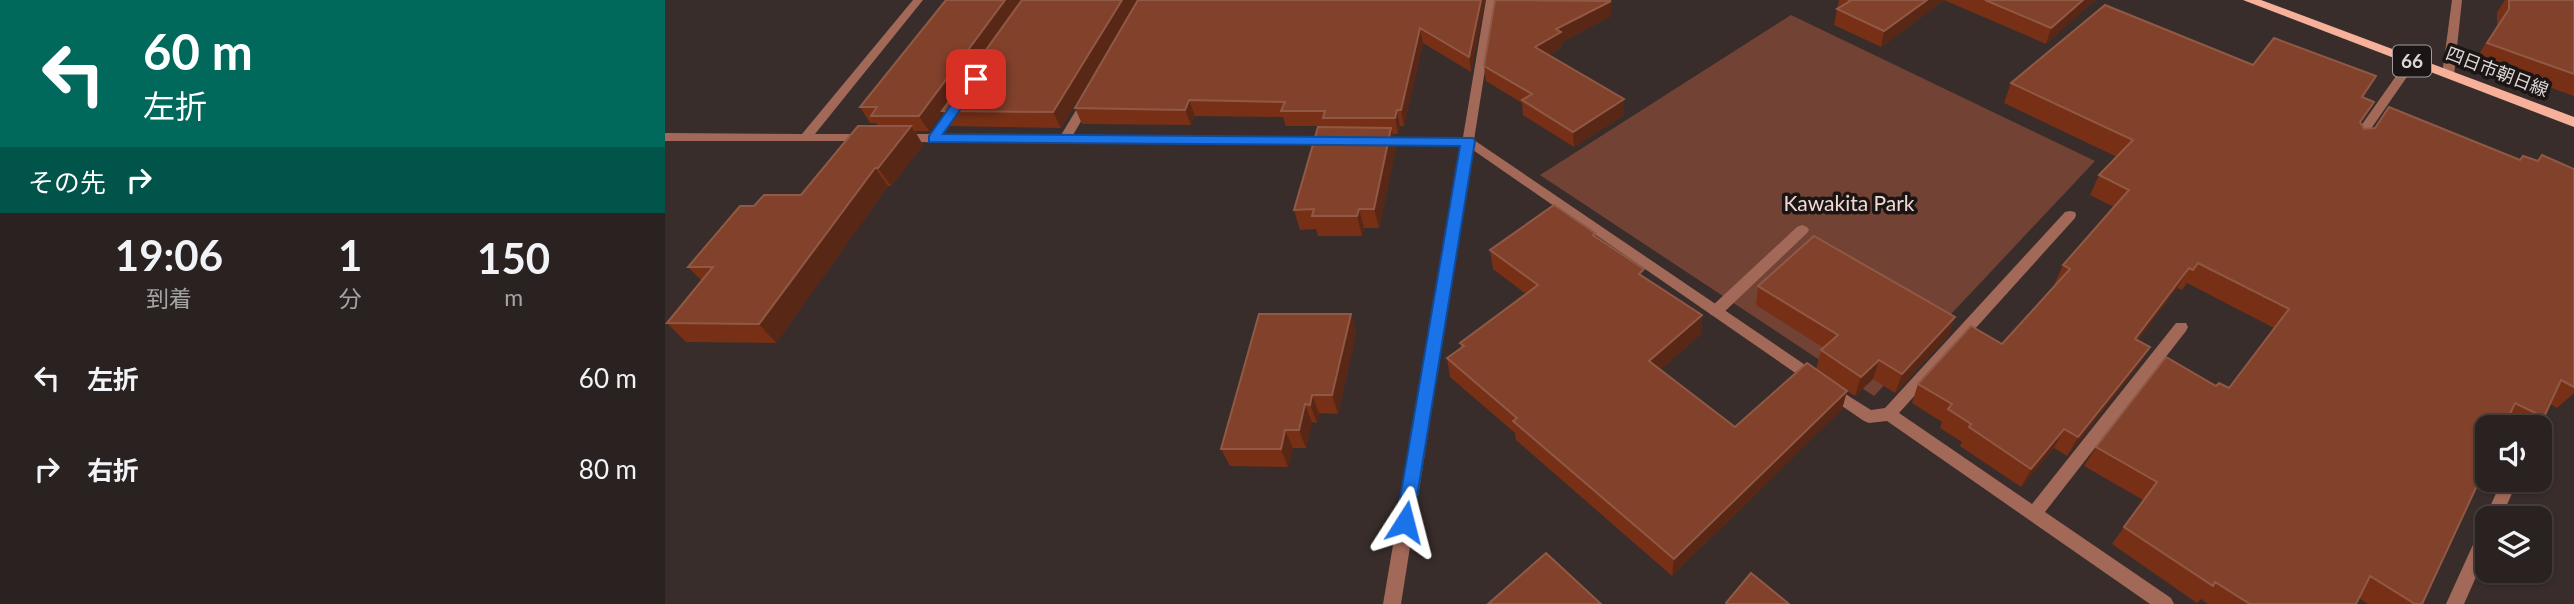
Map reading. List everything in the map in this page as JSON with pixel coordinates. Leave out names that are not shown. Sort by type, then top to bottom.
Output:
[{"type":"main road","name":"四日市朝日線","points":[[2249,0],[2574,122]]},
{"type":"street","points":[[805,138],[918,0]]},
{"type":"street","points":[[1392,604],[1491,0]]},
{"type":"street","points":[[2448,75],[2457,0]]},
{"type":"street","points":[[2355,143],[2412,61]]},
{"type":"street","points":[[1064,140],[1097,84]]},
{"type":"street","points":[[933,139],[964,96]]},
{"type":"street","points":[[665,137],[1343,141]]},
{"type":"street","points":[[1357,141],[1468,141],[1869,417],[1889,414],[2070,215]]},
{"type":"street","points":[[1716,311],[1802,230]]},
{"type":"street","points":[[2034,514],[2181,327]]},
{"type":"street","points":[[1889,414],[2165,604]]},
{"type":"street","points":[[2455,604],[2475,559]]},
{"type":"green space","name":"Kawakita Park","points":[[1791,15],[2095,161],[1874,396],[1540,175]]},
{"type":"building","points":[[946,0],[1005,0],[919,116],[871,116],[877,107],[860,107]]},
{"type":"building","points":[[1022,0],[1122,0],[1053,112],[942,111]]},
{"type":"building","points":[[1138,0],[1481,0],[1469,57],[1420,28],[1401,110],[1397,110],[1395,118],[1323,118],[1325,111],[1281,111],[1285,102],[1189,100],[1185,110],[1075,108]]},
{"type":"building","points":[[1495,0],[1611,1],[1556,29],[1561,32],[1535,47],[1624,99],[1573,132],[1522,100],[1532,94],[1484,66]]},
{"type":"building","points":[[1848,0],[1927,0],[1884,31],[1837,9],[1850,1]]},
{"type":"building","points":[[1985,0],[2083,0],[2051,28]]},
{"type":"building","points":[[2509,0],[2574,0],[2574,74],[2487,43],[2509,9]]},
{"type":"building","points":[[2105,5],[2253,65],[2274,38],[2376,76],[2362,97],[2374,102],[2360,122],[2364,129],[2375,128],[2389,107],[2520,160],[2523,156],[2538,161],[2542,155],[2574,169],[2574,387],[2561,380],[2545,415],[2515,403],[2510,415],[2475,415],[2475,490],[2422,604],[2415,604],[2370,576],[2356,604],[2250,604],[2215,582],[2213,586],[2124,527],[2157,482],[2096,447],[2166,357],[2216,386],[2219,383],[2229,388],[2289,309],[2198,263],[2193,270],[2189,268],[2135,339],[2150,347],[2078,437],[2064,429],[2031,469],[1969,427],[1971,424],[1948,409],[1952,404],[1918,384],[1971,326],[2002,344],[2070,269],[2063,265],[2129,190],[2099,175],[2133,140],[2011,83]]},
{"type":"building","points":[[858,126],[911,126],[878,168],[875,168],[759,324],[667,323],[713,267],[688,267],[740,206],[754,206],[764,195],[801,195]]},
{"type":"building","points":[[1318,127],[1391,128],[1374,209],[1359,209],[1357,216],[1312,216],[1314,209],[1294,210]]},
{"type":"building","points":[[1554,205],[1644,269],[1639,274],[1702,315],[1649,361],[1735,427],[1807,363],[1847,391],[1674,559],[1513,421],[1517,418],[1447,358],[1464,346],[1460,343],[1538,285],[1490,250]]},
{"type":"building","points":[[1814,236],[1955,317],[1902,374],[1879,360],[1861,377],[1821,350],[1838,335],[1758,286]]},
{"type":"building","points":[[1259,314],[1351,314],[1332,395],[1312,395],[1310,405],[1305,404],[1299,430],[1285,430],[1281,449],[1221,449]]},
{"type":"building","points":[[1546,553],[1601,604],[1488,604]]},
{"type":"building","points":[[1751,573],[1789,604],[1727,604]]},
{"type":"route","points":[[976,79],[933,139],[1468,141],[1405,522]]}]
